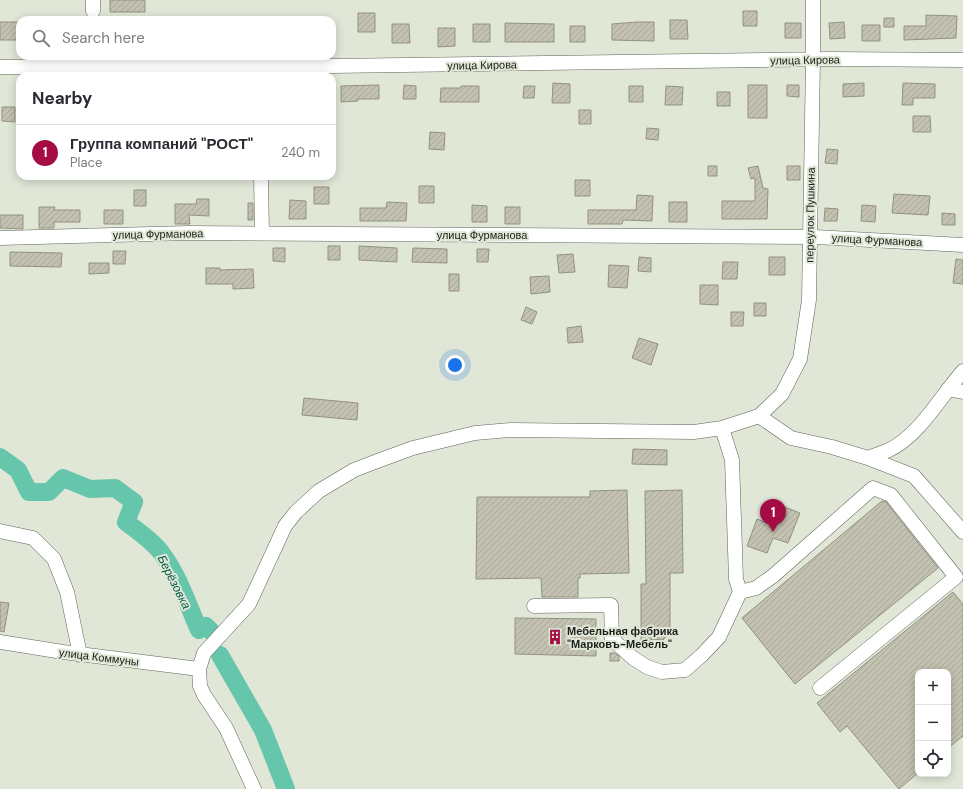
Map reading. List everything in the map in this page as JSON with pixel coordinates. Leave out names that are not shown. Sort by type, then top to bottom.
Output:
[{"type":"street","name":"переулок Пушкина","points":[[759,416],[782,394],[800,359],[809,300],[813,0]]},
{"type":"street","name":"улица Кирова","points":[[0,67],[261,72],[813,60],[963,60]]},
{"type":"street","points":[[261,180],[262,233]]},
{"type":"street","name":"улица Фурманова","points":[[0,238],[262,233],[809,237],[963,245]]},
{"type":"street","points":[[868,458],[890,450],[906,439],[932,410],[963,371]]},
{"type":"street","points":[[948,389],[963,392]]},
{"type":"street","points":[[254,789],[226,728],[204,695],[200,686],[199,669],[204,653],[249,604],[285,526],[296,512],[319,491],[354,470],[413,448],[474,433],[511,430],[694,432],[722,428],[759,416],[791,438],[832,447],[868,458],[914,476],[963,532]]},
{"type":"street","points":[[534,606],[611,605],[612,639],[633,658],[647,668],[662,672],[685,670],[702,655],[719,637],[740,592],[736,579],[732,460],[722,428]]},
{"type":"street","points":[[740,592],[756,588],[773,576],[873,488],[891,495],[956,577],[820,688]]},
{"type":"street","points":[[0,531],[34,538],[54,559],[67,592],[80,655]]},
{"type":"street","name":"улица Коммуны","points":[[0,642],[80,655],[199,669]]},
{"type":"building","points":[[110,0],[145,0],[145,12],[110,12]]},
{"type":"building","points":[[743,11],[757,11],[757,26],[743,26]]},
{"type":"building","points":[[358,13],[375,13],[375,32],[358,32]]},
{"type":"building","points":[[926,15],[957,16],[956,38],[904,40],[904,26],[926,26]]},
{"type":"building","points":[[884,18],[894,18],[894,27],[884,27]]},
{"type":"building","points":[[670,20],[687,20],[688,39],[670,39]]},
{"type":"building","points":[[0,22],[16,22],[16,40],[0,40]]},
{"type":"building","points":[[654,22],[654,41],[612,40],[612,24]]},
{"type":"building","points":[[844,22],[845,38],[830,39],[829,23]]},
{"type":"building","points":[[505,23],[554,24],[554,42],[505,42]]},
{"type":"building","points":[[785,23],[801,23],[801,38],[785,38]]},
{"type":"building","points":[[392,24],[409,24],[410,43],[392,43]]},
{"type":"building","points":[[473,24],[490,24],[490,42],[473,42]]},
{"type":"building","points":[[862,25],[880,25],[880,41],[862,41]]},
{"type":"building","points":[[570,26],[585,26],[585,42],[570,42]]},
{"type":"building","points":[[438,28],[455,28],[455,46],[438,47]]},
{"type":"building","points":[[553,83],[570,84],[570,103],[552,103]]},
{"type":"building","points":[[864,83],[864,96],[843,97],[843,84]]},
{"type":"building","points":[[903,83],[935,84],[935,98],[913,98],[913,105],[902,105]]},
{"type":"building","points":[[379,85],[379,99],[358,99],[358,101],[341,102],[341,86]]},
{"type":"building","points":[[404,85],[416,86],[416,99],[403,99]]},
{"type":"building","points":[[748,85],[767,85],[767,118],[748,118]]},
{"type":"building","points":[[787,85],[799,85],[799,97],[787,96]]},
{"type":"building","points":[[461,86],[479,86],[479,102],[440,102],[441,88],[461,88]]},
{"type":"building","points":[[524,86],[535,86],[534,98],[523,98]]},
{"type":"building","points":[[629,86],[643,86],[643,102],[629,102]]},
{"type":"building","points":[[666,86],[683,87],[682,105],[665,105]]},
{"type":"building","points":[[717,92],[730,92],[730,106],[717,106]]},
{"type":"building","points":[[2,107],[15,107],[15,122],[2,121]]},
{"type":"building","points":[[579,110],[591,110],[591,124],[579,124]]},
{"type":"building","points":[[913,116],[930,116],[931,132],[913,132]]},
{"type":"building","points":[[647,128],[659,129],[658,140],[646,139]]},
{"type":"building","points":[[430,132],[445,133],[444,150],[429,149]]},
{"type":"building","points":[[827,149],[838,150],[837,164],[825,163]]},
{"type":"building","points":[[708,166],[717,166],[717,176],[708,176]]},
{"type":"building","points":[[758,166],[763,188],[768,189],[767,219],[722,219],[722,201],[755,201],[755,178],[751,179],[748,168]]},
{"type":"building","points":[[787,166],[800,166],[800,180],[787,180]]},
{"type":"building","points":[[575,180],[590,180],[590,196],[575,196]]},
{"type":"building","points":[[419,186],[434,186],[434,203],[419,203]]},
{"type":"building","points":[[314,187],[329,187],[329,204],[314,204]]},
{"type":"building","points":[[134,190],[146,190],[146,206],[134,206]]},
{"type":"building","points":[[894,194],[930,196],[928,215],[892,213]]},
{"type":"building","points":[[637,195],[653,196],[652,221],[623,220],[622,224],[588,224],[588,210],[636,210]]},
{"type":"building","points":[[197,199],[209,199],[209,216],[189,215],[190,224],[175,224],[175,204],[196,204]]},
{"type":"building","points":[[290,200],[306,201],[306,219],[289,219]]},
{"type":"building","points":[[387,202],[407,203],[406,221],[360,221],[360,208],[386,208]]},
{"type":"building","points":[[669,202],[687,202],[687,222],[669,222]]},
{"type":"building","points":[[248,203],[253,203],[253,220],[248,220]]},
{"type":"building","points":[[472,205],[487,206],[487,222],[472,222]]},
{"type":"building","points":[[862,205],[876,206],[875,222],[861,221]]},
{"type":"building","points":[[39,207],[55,207],[54,210],[80,210],[80,222],[54,222],[54,228],[39,228]]},
{"type":"building","points":[[505,207],[520,207],[520,224],[505,224]]},
{"type":"building","points":[[825,208],[838,209],[837,221],[824,221]]},
{"type":"building","points":[[104,210],[123,210],[123,224],[104,224]]},
{"type":"building","points":[[942,213],[955,214],[955,225],[942,225]]},
{"type":"building","points":[[0,215],[23,215],[23,229],[0,228]]},
{"type":"building","points":[[328,246],[340,246],[340,260],[328,260]]},
{"type":"building","points":[[359,246],[397,248],[397,262],[359,260]]},
{"type":"building","points":[[273,248],[285,248],[285,262],[273,261]]},
{"type":"building","points":[[413,248],[447,249],[447,263],[412,262]]},
{"type":"building","points":[[477,249],[489,249],[488,262],[477,262]]},
{"type":"building","points":[[113,251],[126,251],[125,264],[113,264]]},
{"type":"building","points":[[10,252],[62,253],[61,267],[10,266]]},
{"type":"building","points":[[573,254],[575,272],[559,273],[557,255]]},
{"type":"building","points":[[639,257],[651,258],[651,272],[638,271]]},
{"type":"building","points":[[769,257],[785,257],[785,275],[769,275]]},
{"type":"building","points":[[956,259],[963,260],[963,284],[953,283]]},
{"type":"building","points":[[723,262],[738,262],[737,279],[722,279]]},
{"type":"building","points":[[89,263],[109,263],[109,273],[89,274]]},
{"type":"building","points":[[609,265],[629,266],[627,288],[608,287]]},
{"type":"building","points":[[206,268],[220,268],[220,270],[253,269],[254,288],[233,289],[233,284],[206,284]]},
{"type":"building","points":[[449,274],[459,274],[459,291],[449,291]]},
{"type":"building","points":[[549,276],[550,292],[531,294],[530,277]]},
{"type":"building","points":[[700,285],[718,285],[718,305],[700,304]]},
{"type":"building","points":[[754,303],[766,303],[766,316],[754,316]]},
{"type":"building","points":[[526,307],[537,312],[532,324],[521,320]]},
{"type":"building","points":[[731,312],[744,312],[743,326],[731,326]]},
{"type":"building","points":[[581,326],[583,342],[568,343],[567,328]]},
{"type":"building","points":[[639,338],[658,344],[651,365],[632,358]]},
{"type":"building","points":[[304,398],[358,403],[357,420],[302,415]]},
{"type":"building","points":[[633,449],[667,450],[667,465],[632,464]]},
{"type":"building","points":[[627,490],[629,573],[580,574],[580,578],[578,578],[578,597],[542,597],[541,578],[476,579],[477,497],[590,497],[590,491]]},
{"type":"building","points":[[682,490],[683,573],[670,573],[670,632],[663,640],[651,639],[652,644],[641,644],[641,584],[646,584],[645,491]]},
{"type":"building","points":[[882,501],[886,502],[938,568],[795,684],[742,618]]},
{"type":"building","points":[[782,506],[800,513],[788,543],[773,538],[767,553],[747,546],[757,519],[775,526]]},
{"type":"building","points":[[953,592],[963,604],[963,736],[951,746],[951,669],[915,669],[915,776],[899,789],[847,726],[840,732],[817,703]]},
{"type":"building","points":[[0,602],[9,603],[4,632],[0,631]]},
{"type":"building","name":"Мебельная фабрика \"Марковъ-Мебель\"","points":[[515,618],[596,619],[596,656],[515,654]]},
{"type":"building","points":[[610,653],[615,653],[619,656],[619,661],[610,661]]},
{"type":"waterway","name":"Берёзовка","points":[[0,457],[18,470],[29,492],[49,492],[63,478],[90,489],[115,488],[134,502],[126,522],[151,541],[163,555],[179,582],[199,630],[206,626],[212,632]]},
{"type":"waterway","name":"Берёзовка","points":[[220,655],[263,730],[286,789]]},
{"type":"place","name":"Группа компаний \"РОСТ\"","points":[[773,532]]},
{"type":"place","name":"Мебельная фабрика \"Марковъ-Мебель\"","points":[[555,637]]}]
